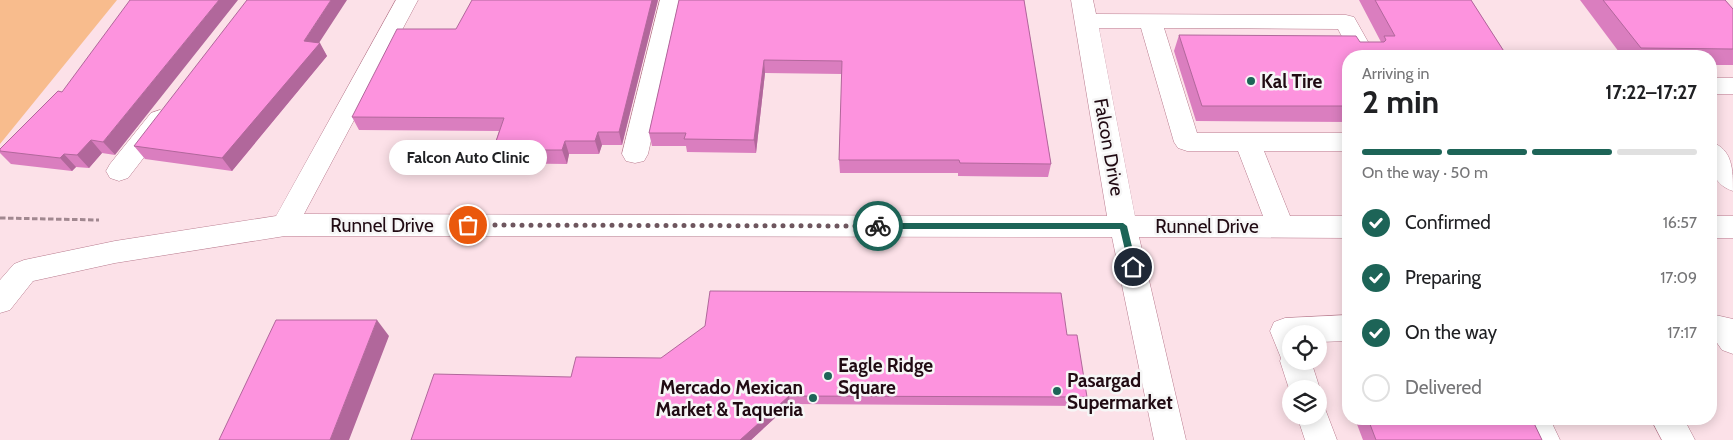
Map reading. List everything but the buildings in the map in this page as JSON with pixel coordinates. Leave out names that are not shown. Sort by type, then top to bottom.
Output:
[{"type":"street","points":[[285,225],[407,0]]},
{"type":"street","points":[[635,154],[671,0]]},
{"type":"street","points":[[1084,10],[1150,21],[1346,22],[1361,50]]},
{"type":"street","name":"Falcon Drive","points":[[1084,10],[1123,226],[1170,440]]},
{"type":"street","points":[[1150,21],[1187,142],[1342,142]]},
{"type":"street","points":[[1717,86],[1733,86]]},
{"type":"street","points":[[119,171],[174,101]]},
{"type":"street","points":[[1248,143],[1280,226]]},
{"type":"street","points":[[1717,159],[1733,180]]},
{"type":"street","name":"Runnel Drive","points":[[0,301],[24,272],[116,252],[285,225],[1342,227]]},
{"type":"street","points":[[1717,227],[1733,227]]},
{"type":"street","points":[[1717,327],[1724,328],[1733,341]]},
{"type":"street","points":[[1327,329],[1342,328]]},
{"type":"street","points":[[1316,425],[1321,440]]},
{"type":"street","points":[[1537,425],[1544,440]]},
{"type":"street","points":[[1671,425],[1679,440]]},
{"type":"shaded area","points":[[0,0],[117,0],[0,144]]},
{"type":"way so far","points":[[468,225],[878,226]]},
{"type":"place","name":"Kal Tire","points":[[1251,81]]},
{"type":"place","name":"Falcon Auto Clinic","points":[[468,225]]},
{"type":"place","name":"Eagle Ridge Square","points":[[828,376]]},
{"type":"place","name":"Pasargad Supermarket","points":[[1057,391]]},
{"type":"place","name":"Mercado Mexican Market & Taqueria","points":[[813,398]]},
{"type":"route","points":[[878,226],[1123,226],[1133,267]]}]
